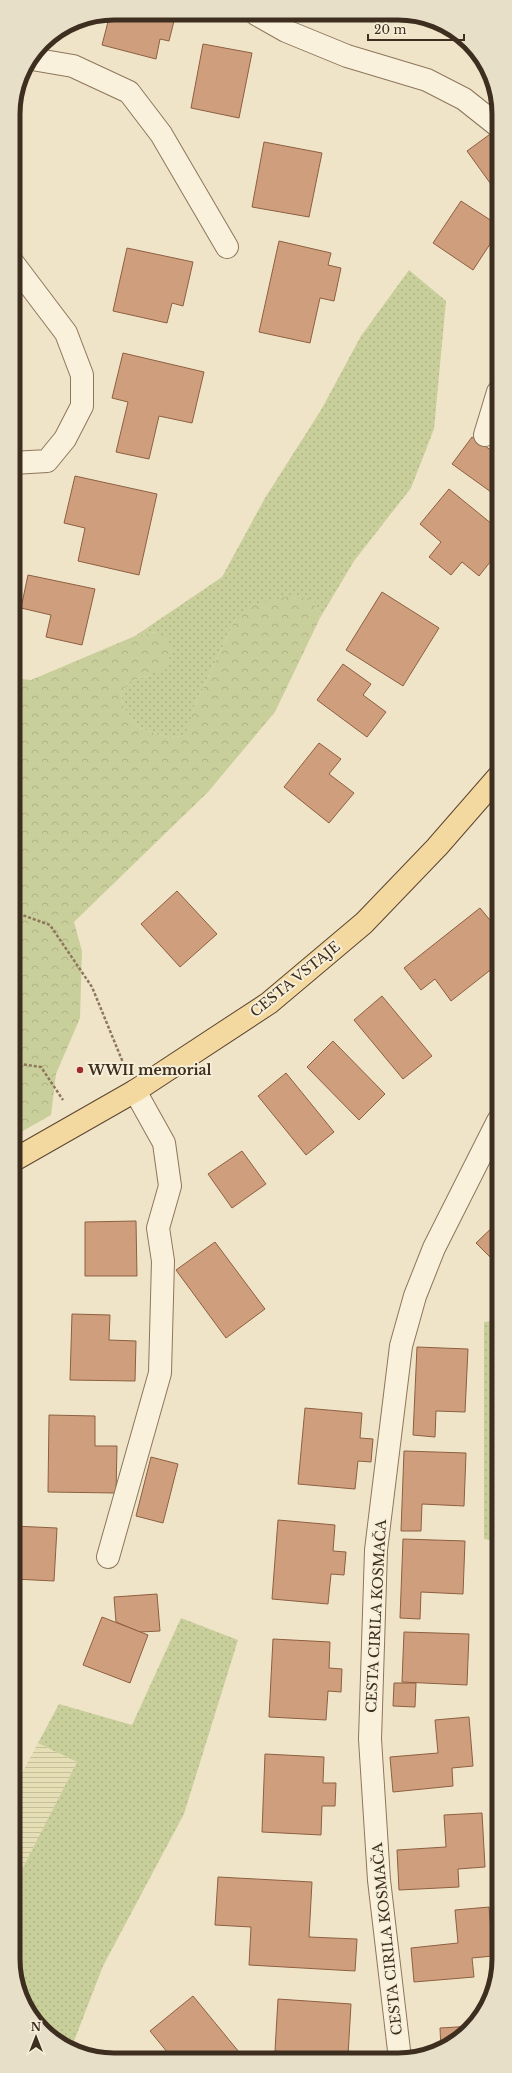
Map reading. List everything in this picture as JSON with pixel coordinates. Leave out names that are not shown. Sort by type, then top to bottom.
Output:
[{"type":"main road","name":"CESTA VSTAJE","points":[[20,1157],[135,1091],[269,1003],[364,923],[437,847],[492,784]]},
{"type":"street","points":[[267,20],[286,31],[347,56],[427,80],[464,99],[492,121]]},
{"type":"street","points":[[38,60],[73,66],[129,92],[161,134],[227,247]]},
{"type":"street","points":[[20,272],[66,333],[82,375],[82,406],[65,439],[47,461],[20,463]]},
{"type":"street","points":[[485,435],[492,412]]},
{"type":"street","points":[[108,1557],[160,1374],[163,1261],[158,1228],[170,1186],[164,1143],[135,1091]]},
{"type":"street","name":"CESTA CIRILA KOSMAČA","points":[[399,2053],[379,1880],[370,1739],[376,1550],[401,1346],[415,1296],[434,1248],[492,1133]]},
{"type":"path","points":[[20,914],[50,925],[92,987],[135,1091]]},
{"type":"path","points":[[20,1064],[41,1067],[80,1123]]},
{"type":"shaded area","points":[[38,1743],[77,1762],[20,1873],[20,1777]]},
{"type":"green space","points":[[409,270],[446,301],[434,429],[411,488],[354,561],[320,618],[313,600],[236,618],[195,705],[186,735],[170,738],[139,728],[124,708],[121,694],[128,682],[150,675],[156,632],[135,636],[222,577],[265,498],[321,410],[361,336]]},
{"type":"green space","points":[[294,595],[313,600],[320,618],[275,712],[208,792],[74,922],[82,951],[80,1018],[56,1074],[51,1115],[20,1133],[20,679],[31,680],[135,636],[156,632],[167,638],[172,651],[166,667],[150,675],[128,682],[121,694],[124,708],[139,728],[170,738],[185,735],[195,705],[236,618],[251,605]]},
{"type":"green space","points":[[492,1321],[492,1541],[484,1539],[484,1322]]},
{"type":"green space","points":[[181,1618],[238,1640],[184,1814],[103,1966],[73,2043],[56,2033],[56,2017],[41,2017],[33,2006],[23,1983],[20,1959],[20,1873],[77,1762],[38,1743],[59,1704],[132,1725]]},
{"type":"building","points":[[108,20],[174,20],[169,41],[160,39],[156,59],[102,45]]},
{"type":"building","points":[[203,44],[252,53],[239,118],[191,108]]},
{"type":"building","points":[[492,133],[492,186],[467,151]]},
{"type":"building","points":[[264,142],[322,153],[309,217],[252,207]]},
{"type":"building","points":[[461,201],[492,221],[492,241],[473,270],[433,243]]},
{"type":"building","points":[[279,241],[331,253],[328,265],[341,268],[334,301],[320,298],[310,343],[259,332]]},
{"type":"building","points":[[127,248],[193,262],[183,306],[172,303],[167,323],[113,311]]},
{"type":"building","points":[[123,353],[204,372],[192,423],[159,416],[149,459],[116,452],[128,402],[112,398]]},
{"type":"building","points":[[472,437],[492,451],[492,493],[452,464]]},
{"type":"building","points":[[75,476],[157,494],[139,575],[78,561],[85,528],[64,523]]},
{"type":"building","points":[[449,489],[492,524],[492,560],[479,576],[462,562],[451,575],[429,557],[441,542],[420,524]]},
{"type":"building","points":[[28,575],[95,589],[82,645],[46,637],[51,615],[21,608]]},
{"type":"building","points":[[382,592],[439,628],[403,686],[346,650]]},
{"type":"building","points":[[343,664],[371,684],[363,695],[386,712],[367,737],[317,700]]},
{"type":"building","points":[[319,743],[341,759],[329,774],[354,793],[329,823],[284,787]]},
{"type":"building","points":[[177,891],[217,934],[180,967],[141,924]]},
{"type":"building","points":[[480,908],[492,923],[492,969],[451,1001],[435,979],[421,990],[404,968]]},
{"type":"building","points":[[382,996],[432,1056],[403,1079],[354,1020]]},
{"type":"building","points":[[333,1041],[385,1094],[359,1120],[307,1067]]},
{"type":"building","points":[[286,1073],[334,1132],[306,1155],[258,1096]]},
{"type":"building","points":[[242,1151],[266,1184],[232,1208],[208,1174]]},
{"type":"building","points":[[136,1221],[137,1276],[85,1276],[85,1222]]},
{"type":"building","points":[[492,1228],[492,1259],[476,1243]]},
{"type":"building","points":[[215,1242],[265,1309],[226,1338],[176,1270]]},
{"type":"building","points":[[72,1314],[110,1315],[109,1340],[136,1341],[135,1381],[70,1380]]},
{"type":"building","points":[[417,1347],[468,1349],[465,1412],[436,1411],[435,1437],[413,1435]]},
{"type":"building","points":[[305,1408],[362,1413],[360,1438],[373,1439],[371,1462],[358,1461],[355,1489],[298,1484]]},
{"type":"building","points":[[49,1415],[95,1416],[95,1446],[117,1446],[116,1493],[48,1492]]},
{"type":"building","points":[[404,1451],[466,1453],[464,1506],[422,1504],[421,1531],[401,1531]]},
{"type":"building","points":[[151,1457],[178,1464],[163,1523],[136,1516]]},
{"type":"building","points":[[278,1520],[335,1525],[333,1551],[346,1552],[344,1575],[331,1574],[328,1604],[272,1599]]},
{"type":"building","points":[[20,1526],[57,1528],[54,1581],[20,1579]]},
{"type":"building","points":[[403,1539],[465,1541],[463,1594],[421,1592],[420,1619],[400,1618]]},
{"type":"building","points":[[157,1594],[160,1631],[140,1632],[116,1622],[114,1597]]},
{"type":"building","points":[[102,1617],[148,1635],[130,1683],[83,1665]]},
{"type":"building","points":[[404,1632],[469,1634],[467,1685],[402,1682]]},
{"type":"building","points":[[273,1639],[330,1642],[329,1668],[342,1669],[341,1692],[328,1691],[326,1720],[269,1717]]},
{"type":"building","points":[[394,1683],[416,1683],[415,1707],[393,1706]]},
{"type":"building","points":[[469,1717],[473,1766],[452,1768],[453,1786],[393,1792],[390,1757],[438,1753],[435,1720]]},
{"type":"building","points":[[265,1754],[324,1757],[323,1783],[336,1783],[335,1806],[322,1806],[321,1835],[262,1832]]},
{"type":"building","points":[[482,1813],[485,1867],[458,1869],[459,1887],[399,1890],[397,1850],[446,1847],[444,1815]]},
{"type":"building","points":[[218,1877],[312,1882],[309,1937],[357,1939],[355,1971],[249,1965],[251,1927],[215,1925]]},
{"type":"building","points":[[489,1907],[492,1956],[472,1958],[474,1977],[414,1982],[411,1948],[458,1943],[455,1910]]},
{"type":"building","points":[[193,1996],[239,2052],[168,2053],[150,2031]]},
{"type":"building","points":[[278,1999],[351,2004],[348,2053],[304,2053],[275,2051]]},
{"type":"building","points":[[463,2027],[441,2042],[440,2028]]},
{"type":"place","name":"WWII memorial","points":[[80,1070]]}]
